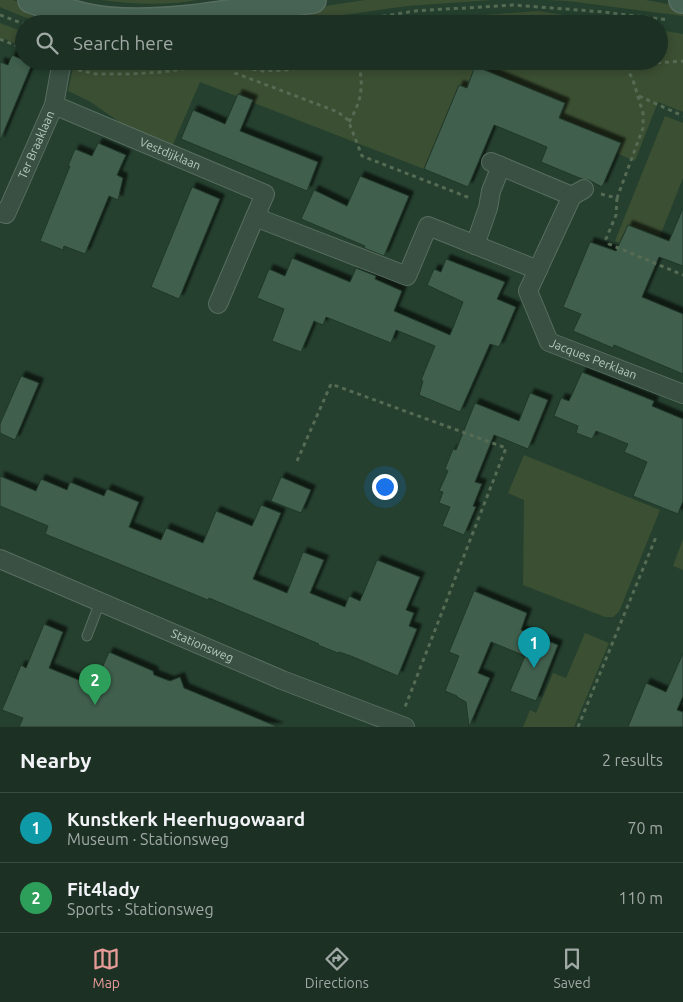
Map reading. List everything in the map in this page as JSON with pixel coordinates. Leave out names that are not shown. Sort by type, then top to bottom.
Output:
[{"type":"main road","points":[[31,0],[83,15]]},
{"type":"main road","points":[[203,15],[306,0]]},
{"type":"street","name":"Ter Braaklaan","points":[[0,212],[6,214],[54,105],[60,70]]},
{"type":"street","name":"Vestdijklaan","points":[[54,105],[265,194],[218,304]]},
{"type":"street","points":[[475,245],[488,208],[496,164],[578,192]]},
{"type":"street","name":"Jacques Perklaan","points":[[578,192],[528,291],[549,342],[683,394]]},
{"type":"street","points":[[255,217],[407,276],[428,226],[538,270]]},
{"type":"street","name":"Stationsweg","points":[[0,559],[282,680],[402,726]]},
{"type":"lane","points":[[185,15],[202,7]]},
{"type":"lane","points":[[87,636],[100,602]]},
{"type":"path","points":[[391,15],[415,11],[513,6],[604,12],[681,7]]},
{"type":"path","points":[[0,14],[15,20]]},
{"type":"path","points":[[0,39],[15,46]]},
{"type":"path","points":[[668,62],[683,61]]},
{"type":"path","points":[[78,70],[96,74],[129,74],[176,70]]},
{"type":"path","points":[[233,70],[235,73],[338,112],[348,120],[362,156],[467,197],[488,208]]},
{"type":"path","points":[[256,70],[287,70]]},
{"type":"path","points":[[349,122],[358,106],[363,79],[360,70]]},
{"type":"path","points":[[628,70],[644,113],[644,128],[617,198],[616,215],[606,239],[609,244],[683,275]]},
{"type":"path","points":[[639,96],[683,116]]},
{"type":"path","points":[[578,192],[617,198]]},
{"type":"path","points":[[297,462],[331,384],[506,448],[402,726]]},
{"type":"path","points":[[578,727],[656,537]]},
{"type":"green space","points":[[0,0],[13,0],[56,15],[19,15],[0,7]]},
{"type":"green space","points":[[101,0],[197,0],[149,4]]},
{"type":"green space","points":[[365,0],[492,0],[407,6],[344,15],[266,15]]},
{"type":"green space","points":[[544,0],[646,0],[683,7],[683,16],[568,1]]},
{"type":"green space","points":[[538,11],[564,15],[484,15]]},
{"type":"green space","points":[[0,23],[15,29],[15,43],[0,37]]},
{"type":"green space","points":[[668,32],[683,34],[683,112],[658,102],[635,161],[616,153],[620,143],[559,118],[565,103],[486,70],[668,70]]},
{"type":"green space","points":[[73,70],[474,70],[467,88],[459,85],[424,169],[200,82],[171,149],[134,132],[89,101],[68,91]]},
{"type":"green space","points":[[665,116],[683,123],[683,178],[652,256],[615,241]]},
{"type":"green space","points":[[524,455],[660,510],[619,612],[613,617],[605,617],[523,585],[524,500],[508,493]]},
{"type":"green space","points":[[683,539],[683,570],[673,566]]},
{"type":"green space","points":[[585,633],[609,643],[574,727],[523,727],[530,710],[536,713],[553,673],[566,678]]},
{"type":"building","points":[[12,55],[15,56],[15,70],[30,70],[0,141],[0,62],[8,65]]},
{"type":"building","points":[[474,70],[485,70],[565,103],[559,118],[621,143],[602,187],[589,180],[582,179],[541,162],[547,147],[494,125],[468,187],[424,169],[459,85],[467,88]]},
{"type":"building","points":[[238,94],[253,100],[240,131],[318,162],[307,191],[181,139],[193,110],[225,124]]},
{"type":"building","points":[[98,143],[126,155],[117,175],[123,178],[118,200],[109,196],[85,254],[64,246],[63,250],[40,241],[75,149],[92,156]]},
{"type":"building","points":[[360,176],[409,196],[384,256],[301,219],[314,190],[347,206]]},
{"type":"building","points":[[192,187],[220,199],[179,299],[151,287]]},
{"type":"building","points":[[683,208],[683,266],[659,257],[642,297],[683,314],[683,374],[614,345],[613,348],[573,331],[581,314],[563,307],[590,242],[616,251],[628,225],[669,241]]},
{"type":"building","points":[[292,258],[350,282],[356,268],[376,276],[375,279],[402,291],[394,311],[450,335],[463,302],[427,285],[434,269],[441,272],[446,259],[505,282],[497,299],[516,307],[499,347],[490,344],[460,412],[419,395],[423,381],[421,380],[435,346],[396,330],[391,343],[326,317],[323,325],[314,321],[301,352],[272,341],[284,309],[257,298],[269,269],[285,276]]},
{"type":"building","points":[[582,372],[654,401],[652,406],[683,419],[683,501],[678,514],[633,496],[647,462],[624,452],[628,444],[596,431],[592,439],[576,433],[578,426],[554,416],[561,398],[569,401]]},
{"type":"building","points":[[21,376],[39,383],[15,440],[0,433],[0,424]]},
{"type":"building","points":[[530,393],[548,400],[528,449],[494,435],[475,482],[482,484],[473,506],[476,507],[464,535],[442,526],[450,507],[439,503],[443,492],[439,491],[448,471],[445,469],[453,449],[456,450],[475,403],[519,421]]},
{"type":"building","points":[[0,476],[36,491],[41,479],[67,490],[70,482],[104,496],[107,489],[139,502],[129,527],[161,540],[166,528],[203,543],[216,511],[252,526],[261,505],[281,513],[253,579],[287,593],[303,552],[324,560],[310,593],[345,607],[349,596],[360,601],[377,560],[420,577],[406,610],[414,613],[409,626],[417,629],[398,676],[351,656],[318,645],[209,598],[208,600],[45,534],[48,526],[0,506]]},
{"type":"building","points":[[281,477],[311,490],[301,513],[271,501]]},
{"type":"building","points":[[474,591],[527,613],[521,630],[558,645],[536,701],[510,691],[525,656],[491,642],[478,673],[490,678],[469,727],[466,702],[445,691],[459,656],[449,652]]},
{"type":"building","points":[[44,624],[63,632],[49,668],[86,683],[87,681],[95,684],[109,652],[153,671],[154,675],[170,681],[180,677],[184,688],[278,727],[19,727],[23,718],[2,710],[21,665],[26,668]]},
{"type":"building","points":[[683,653],[683,696],[677,710],[683,712],[683,727],[628,727],[646,683],[666,692]]},
{"type":"place","name":"Kunstkerk Heerhugowaard","points":[[534,668]]},
{"type":"place","name":"Fit4lady","points":[[95,705]]}]
